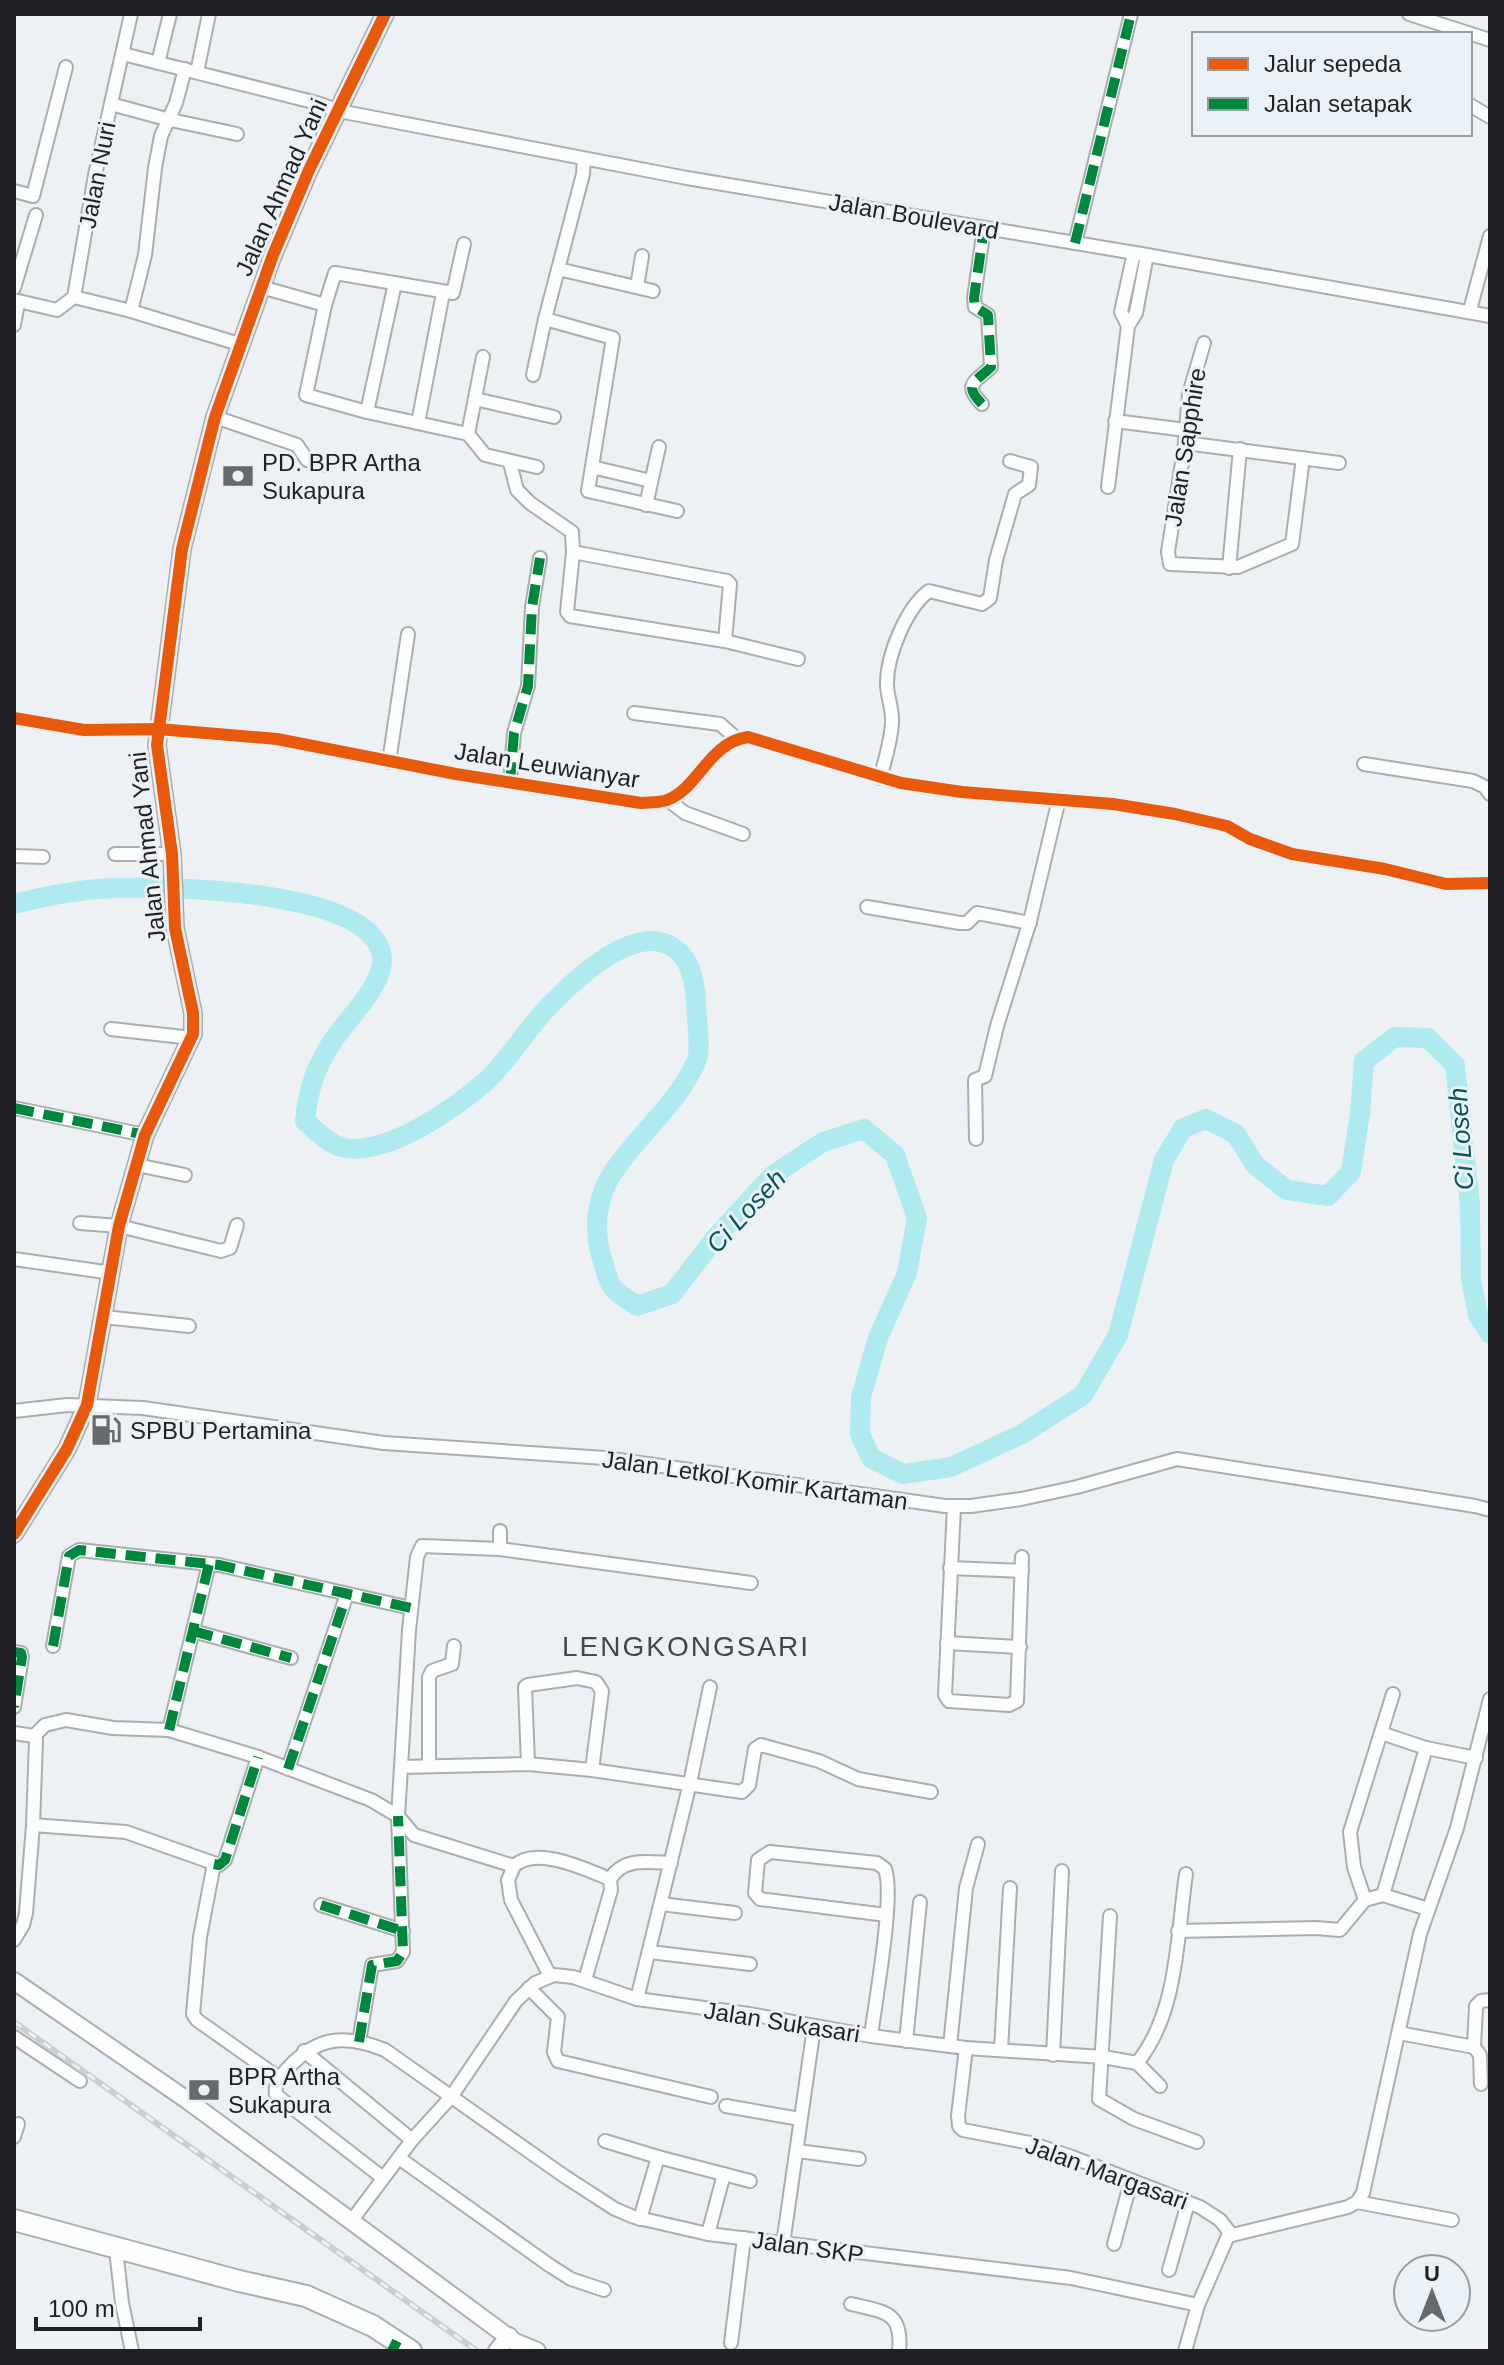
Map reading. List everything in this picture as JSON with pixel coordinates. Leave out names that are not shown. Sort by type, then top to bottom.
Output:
[{"type":"main road","points":[[14,2220],[306,2296],[344,2311],[400,2348]]},
{"type":"street","name":"Jalan Nuri","points":[[74,297],[95,175],[131,14]]},
{"type":"street","points":[[158,63],[170,14]]},
{"type":"street","points":[[131,311],[145,255],[155,168],[166,119],[191,70],[209,14]]},
{"type":"street","name":"Jalan Ahmad Yani","points":[[14,1532],[71,1442],[87,1405],[119,1226],[145,1135],[192,1038],[193,1013],[178,946],[172,854],[157,753],[182,549],[215,417],[239,344],[309,170],[385,14]]},
{"type":"street","points":[[1075,243],[1131,14]]},
{"type":"street","points":[[1409,14],[1441,29]]},
{"type":"street","name":"Jalan Boulevard","points":[[123,54],[339,111],[584,159],[1470,310],[1490,316]]},
{"type":"street","points":[[14,191],[33,196],[66,67]]},
{"type":"street","points":[[111,104],[237,134]]},
{"type":"street","points":[[1472,106],[1490,117]]},
{"type":"street","points":[[533,375],[583,174],[584,159]]},
{"type":"street","points":[[14,288],[36,215]]},
{"type":"street","points":[[982,404],[973,395],[972,384],[991,367],[988,315],[975,307],[974,298],[984,228]]},
{"type":"street","points":[[1470,310],[1490,236]]},
{"type":"street","points":[[464,244],[454,291],[443,293],[336,273],[325,305],[306,395],[468,434],[485,455],[537,467]]},
{"type":"street","points":[[1108,487],[1128,326],[1136,313],[1141,254]]},
{"type":"street","points":[[637,287],[642,256]]},
{"type":"street","points":[[558,269],[653,291]]},
{"type":"street","points":[[367,412],[395,283]]},
{"type":"street","points":[[261,287],[325,305]]},
{"type":"street","points":[[418,423],[443,293]]},
{"type":"street","points":[[14,325],[16,301],[57,310],[74,297],[239,344]]},
{"type":"street","points":[[545,319],[613,338],[587,489],[589,493],[677,511]]},
{"type":"street","name":"Jalan Sapphire","points":[[1204,343],[1189,394],[1168,560],[1173,566],[1229,568]]},
{"type":"street","points":[[468,434],[483,357]]},
{"type":"street","points":[[475,399],[554,417]]},
{"type":"street","points":[[215,417],[297,445],[307,460],[324,465]]},
{"type":"street","points":[[1115,421],[1240,449],[1339,463]]},
{"type":"street","points":[[646,505],[659,447]]},
{"type":"street","points":[[1240,449],[1229,568],[1292,544],[1303,458]]},
{"type":"street","points":[[880,778],[890,743],[892,721],[887,684],[903,624],[929,591],[982,604],[990,598],[996,560],[1015,494],[1028,489],[1029,485],[1031,467],[1010,461]]},
{"type":"street","points":[[510,463],[517,490],[530,503],[571,531],[573,552],[567,612],[570,616],[725,641],[798,659]]},
{"type":"street","points":[[592,467],[651,481]]},
{"type":"street","points":[[573,552],[727,581],[730,584],[725,641]]},
{"type":"street","points":[[510,782],[514,733],[528,686],[530,634],[540,558]]},
{"type":"street","points":[[389,762],[408,634]]},
{"type":"street","points":[[634,713],[720,724],[737,739],[757,739],[901,783],[1175,814],[1227,826],[1250,839],[1292,854],[1385,869],[1446,884],[1490,883]]},
{"type":"street","name":"Jalan Leuwianyar","points":[[14,718],[84,730],[158,729],[277,739],[389,762],[641,803],[668,800],[678,794],[719,750],[737,739]]},
{"type":"street","points":[[1364,764],[1473,781],[1485,787],[1490,794]]},
{"type":"street","points":[[976,1139],[975,1080],[985,1076],[997,1026],[1030,923],[1059,799]]},
{"type":"street","points":[[668,800],[685,813],[743,834]]},
{"type":"street","points":[[115,854],[172,854]]},
{"type":"street","points":[[14,856],[43,857]]},
{"type":"street","points":[[867,907],[960,923],[967,923],[977,913],[1030,923]]},
{"type":"street","points":[[111,1029],[192,1038]]},
{"type":"street","points":[[14,1108],[145,1135]]},
{"type":"street","points":[[137,1165],[185,1175]]},
{"type":"street","points":[[80,1223],[119,1226],[221,1251],[230,1248],[237,1225]]},
{"type":"street","points":[[14,1259],[112,1273]]},
{"type":"street","points":[[104,1317],[189,1326]]},
{"type":"street","name":"Jalan Letkol Komir Kartaman","points":[[14,1411],[87,1405],[164,1410],[384,1443],[605,1458],[954,1506],[1021,1499],[1177,1459],[1490,1510]]},
{"type":"street","points":[[954,1506],[947,1643],[947,1699],[950,1702],[1008,1705],[1015,1704],[1018,1698],[1022,1557]]},
{"type":"street","points":[[500,1531],[500,1549]]},
{"type":"street","points":[[383,2178],[277,2096],[275,2089],[279,2078],[304,2051],[329,2042],[359,2042],[372,1966],[400,1960],[404,1949],[398,1816],[411,1608],[421,1546],[500,1549],[751,1583]]},
{"type":"street","points":[[53,1646],[68,1560],[73,1551],[80,1549],[209,1564],[411,1608]]},
{"type":"street","points":[[169,1730],[209,1564]]},
{"type":"street","points":[[950,1568],[1022,1571]]},
{"type":"street","points":[[288,1769],[347,1594]]},
{"type":"street","points":[[193,1631],[291,1658]]},
{"type":"street","points":[[947,1643],[1020,1647]]},
{"type":"street","points":[[429,1766],[429,1677],[432,1671],[452,1664],[454,1646]]},
{"type":"street","points":[[14,1652],[21,1653],[22,1657],[14,1707]]},
{"type":"street","points":[[528,1764],[525,1687],[581,1678],[596,1682],[602,1691],[592,1770]]},
{"type":"street","points":[[637,1999],[710,1687]]},
{"type":"street","points":[[1365,1900],[1354,1867],[1350,1832],[1393,1694]]},
{"type":"street","points":[[1185,2351],[1198,2305],[1220,2250],[1231,2234],[1339,2210],[1357,2202],[1363,2193],[1416,1950],[1457,1828],[1490,1699]]},
{"type":"street","points":[[34,1736],[45,1725],[66,1720],[113,1728],[169,1730],[258,1757],[371,1800],[398,1816],[409,1832],[421,1838],[514,1866]]},
{"type":"street","points":[[14,1733],[34,1736]]},
{"type":"street","points":[[1381,1733],[1426,1748],[1476,1758]]},
{"type":"street","points":[[14,1940],[25,1919],[33,1825],[34,1736]]},
{"type":"street","points":[[401,1767],[528,1764],[744,1792],[749,1785],[755,1749],[761,1745],[819,1761],[858,1779],[931,1792]]},
{"type":"street","points":[[1383,1895],[1426,1748]]},
{"type":"street","points":[[33,1825],[126,1832],[221,1864],[225,1860],[258,1757]]},
{"type":"street","points":[[950,2046],[966,1888],[978,1844]]},
{"type":"street","points":[[871,2036],[886,1915],[888,1877],[885,1869],[880,1864],[770,1852],[758,1860],[755,1893],[760,1899],[886,1915]]},
{"type":"street","points":[[352,2220],[412,2140],[451,2097],[516,2001],[529,1988],[550,1976],[511,1900],[508,1884],[514,1866],[527,1857],[543,1857],[610,1879]]},
{"type":"street","points":[[585,1980],[611,1890],[610,1879],[617,1868],[626,1863],[671,1863]]},
{"type":"street","points":[[214,1864],[200,1937],[193,2014],[197,2020],[279,2078]]},
{"type":"street","points":[[1053,2055],[1062,1871]]},
{"type":"street","points":[[1160,2086],[1137,2063],[1149,2046],[1163,2012],[1173,1971],[1186,1874]]},
{"type":"street","points":[[1001,2050],[1010,1888]]},
{"type":"street","points":[[1178,1931],[1340,1930],[1365,1900],[1383,1895],[1428,1909]]},
{"type":"street","points":[[906,2041],[920,1902]]},
{"type":"street","points":[[661,1904],[735,1913]]},
{"type":"street","points":[[321,1905],[403,1931]]},
{"type":"street","points":[[1110,1916],[1099,2096],[1102,2102],[1134,2119],[1197,2142]]},
{"type":"street","points":[[650,1952],[750,1964]]},
{"type":"street","name":"Jalan Sukasari","points":[[550,1976],[585,1980],[637,1999],[749,2014],[871,2036],[966,2048],[1103,2057],[1137,2063]]},
{"type":"street","points":[[14,1981],[187,2100],[522,2346],[537,2351]]},
{"type":"street","points":[[529,1988],[558,2017],[554,2052],[558,2061],[711,2097]]},
{"type":"street","points":[[1481,2084],[1482,2053],[1476,2006],[1480,2001],[1490,2000]]},
{"type":"street","points":[[783,2244],[814,2027]]},
{"type":"street","points":[[1399,2033],[1482,2053]]},
{"type":"street","points":[[14,2037],[80,2081]]},
{"type":"street","name":"Jalan SKP","points":[[359,2042],[385,2050],[564,2176],[621,2212],[640,2219],[708,2234],[1071,2278],[1198,2305]]},
{"type":"street","name":"Jalan Margasari","points":[[966,2048],[958,2116],[961,2129],[1043,2146],[1210,2213],[1231,2234]]},
{"type":"street","points":[[304,2051],[412,2140]]},
{"type":"street","points":[[726,2106],[800,2119]]},
{"type":"street","points":[[605,2141],[750,2181]]},
{"type":"street","points":[[798,2151],[859,2159]]},
{"type":"street","points":[[640,2219],[658,2157]]},
{"type":"street","points":[[399,2158],[549,2265],[571,2279],[604,2290]]},
{"type":"street","points":[[708,2234],[724,2174]]},
{"type":"street","points":[[1114,2244],[1131,2181]]},
{"type":"street","points":[[1357,2202],[1452,2220]]},
{"type":"street","points":[[1169,2270],[1188,2203]]},
{"type":"street","points":[[731,2343],[744,2238]]},
{"type":"street","points":[[116,2249],[122,2303],[132,2351]]},
{"type":"street","points":[[851,2304],[884,2313],[896,2320],[900,2333],[899,2351]]},
{"type":"street","points":[[497,2351],[509,2336]]},
{"type":"waterway","name":"Ci Loseh","points":[[14,904],[108,888],[226,892],[312,906],[348,919],[372,936],[382,960],[376,981],[321,1061],[306,1110],[305,1121],[329,1141],[345,1148],[380,1145],[399,1138],[455,1106],[494,1074],[546,1009],[610,955],[643,942],[659,942],[674,948],[684,958],[693,979],[698,1057],[679,1091],[616,1168],[604,1191],[597,1227],[608,1280],[615,1291],[637,1306],[672,1294],[717,1236],[773,1175],[823,1142],[864,1129],[895,1155],[917,1218],[907,1273],[878,1338],[861,1397],[860,1434],[871,1458],[903,1474],[951,1467],[1022,1434],[1083,1395],[1118,1335],[1164,1160],[1183,1128],[1206,1119],[1236,1134],[1255,1165],[1287,1190],[1328,1196],[1351,1172],[1364,1061],[1395,1037],[1428,1038],[1455,1065],[1470,1206],[1471,1279],[1478,1315],[1490,1334]]},
{"type":"railway","points":[[14,2022],[477,2351]]},
{"type":"marked path","points":[[1075,243],[1131,14]]},
{"type":"marked path","points":[[982,404],[972,387],[991,367],[988,315],[975,307],[974,298],[984,228]]},
{"type":"marked path","points":[[510,782],[514,733],[528,686],[532,607],[540,558]]},
{"type":"marked path","points":[[14,1108],[145,1135]]},
{"type":"marked path","points":[[53,1646],[69,1556],[79,1550],[219,1565],[411,1608]]},
{"type":"marked path","points":[[169,1730],[209,1564]]},
{"type":"marked path","points":[[288,1769],[347,1594]]},
{"type":"marked path","points":[[193,1631],[291,1658]]},
{"type":"marked path","points":[[14,1652],[21,1653],[22,1657],[14,1707]]},
{"type":"marked path","points":[[214,1864],[219,1865],[225,1860],[258,1757]]},
{"type":"marked path","points":[[359,2042],[372,1965],[397,1961],[403,1952],[398,1816]]},
{"type":"marked path","points":[[321,1905],[403,1931]]},
{"type":"marked path","points":[[392,2351],[397,2341]]},
{"type":"cycle path","points":[[14,1534],[67,1449],[87,1405],[119,1226],[145,1135],[193,1034],[193,1013],[175,928],[172,854],[157,745],[182,549],[215,417],[273,255],[309,170],[385,14]]},
{"type":"cycle path","points":[[14,718],[84,730],[158,729],[277,739],[456,774],[641,803],[664,801],[678,794],[713,756],[734,741],[748,737],[901,783],[962,792],[1113,804],[1175,814],[1227,826],[1250,839],[1292,854],[1385,869],[1446,884],[1490,883]]},
{"type":"place","name":"PD. BPR Artha Sukapura","points":[[238,476]]},
{"type":"place","name":"SPBU Pertamina","points":[[106,1430]]},
{"type":"place","name":"BPR Artha Sukapura","points":[[204,2090]]},
{"type":"district","name":"LENGKONGSARI","points":[[686,1646]]}]
